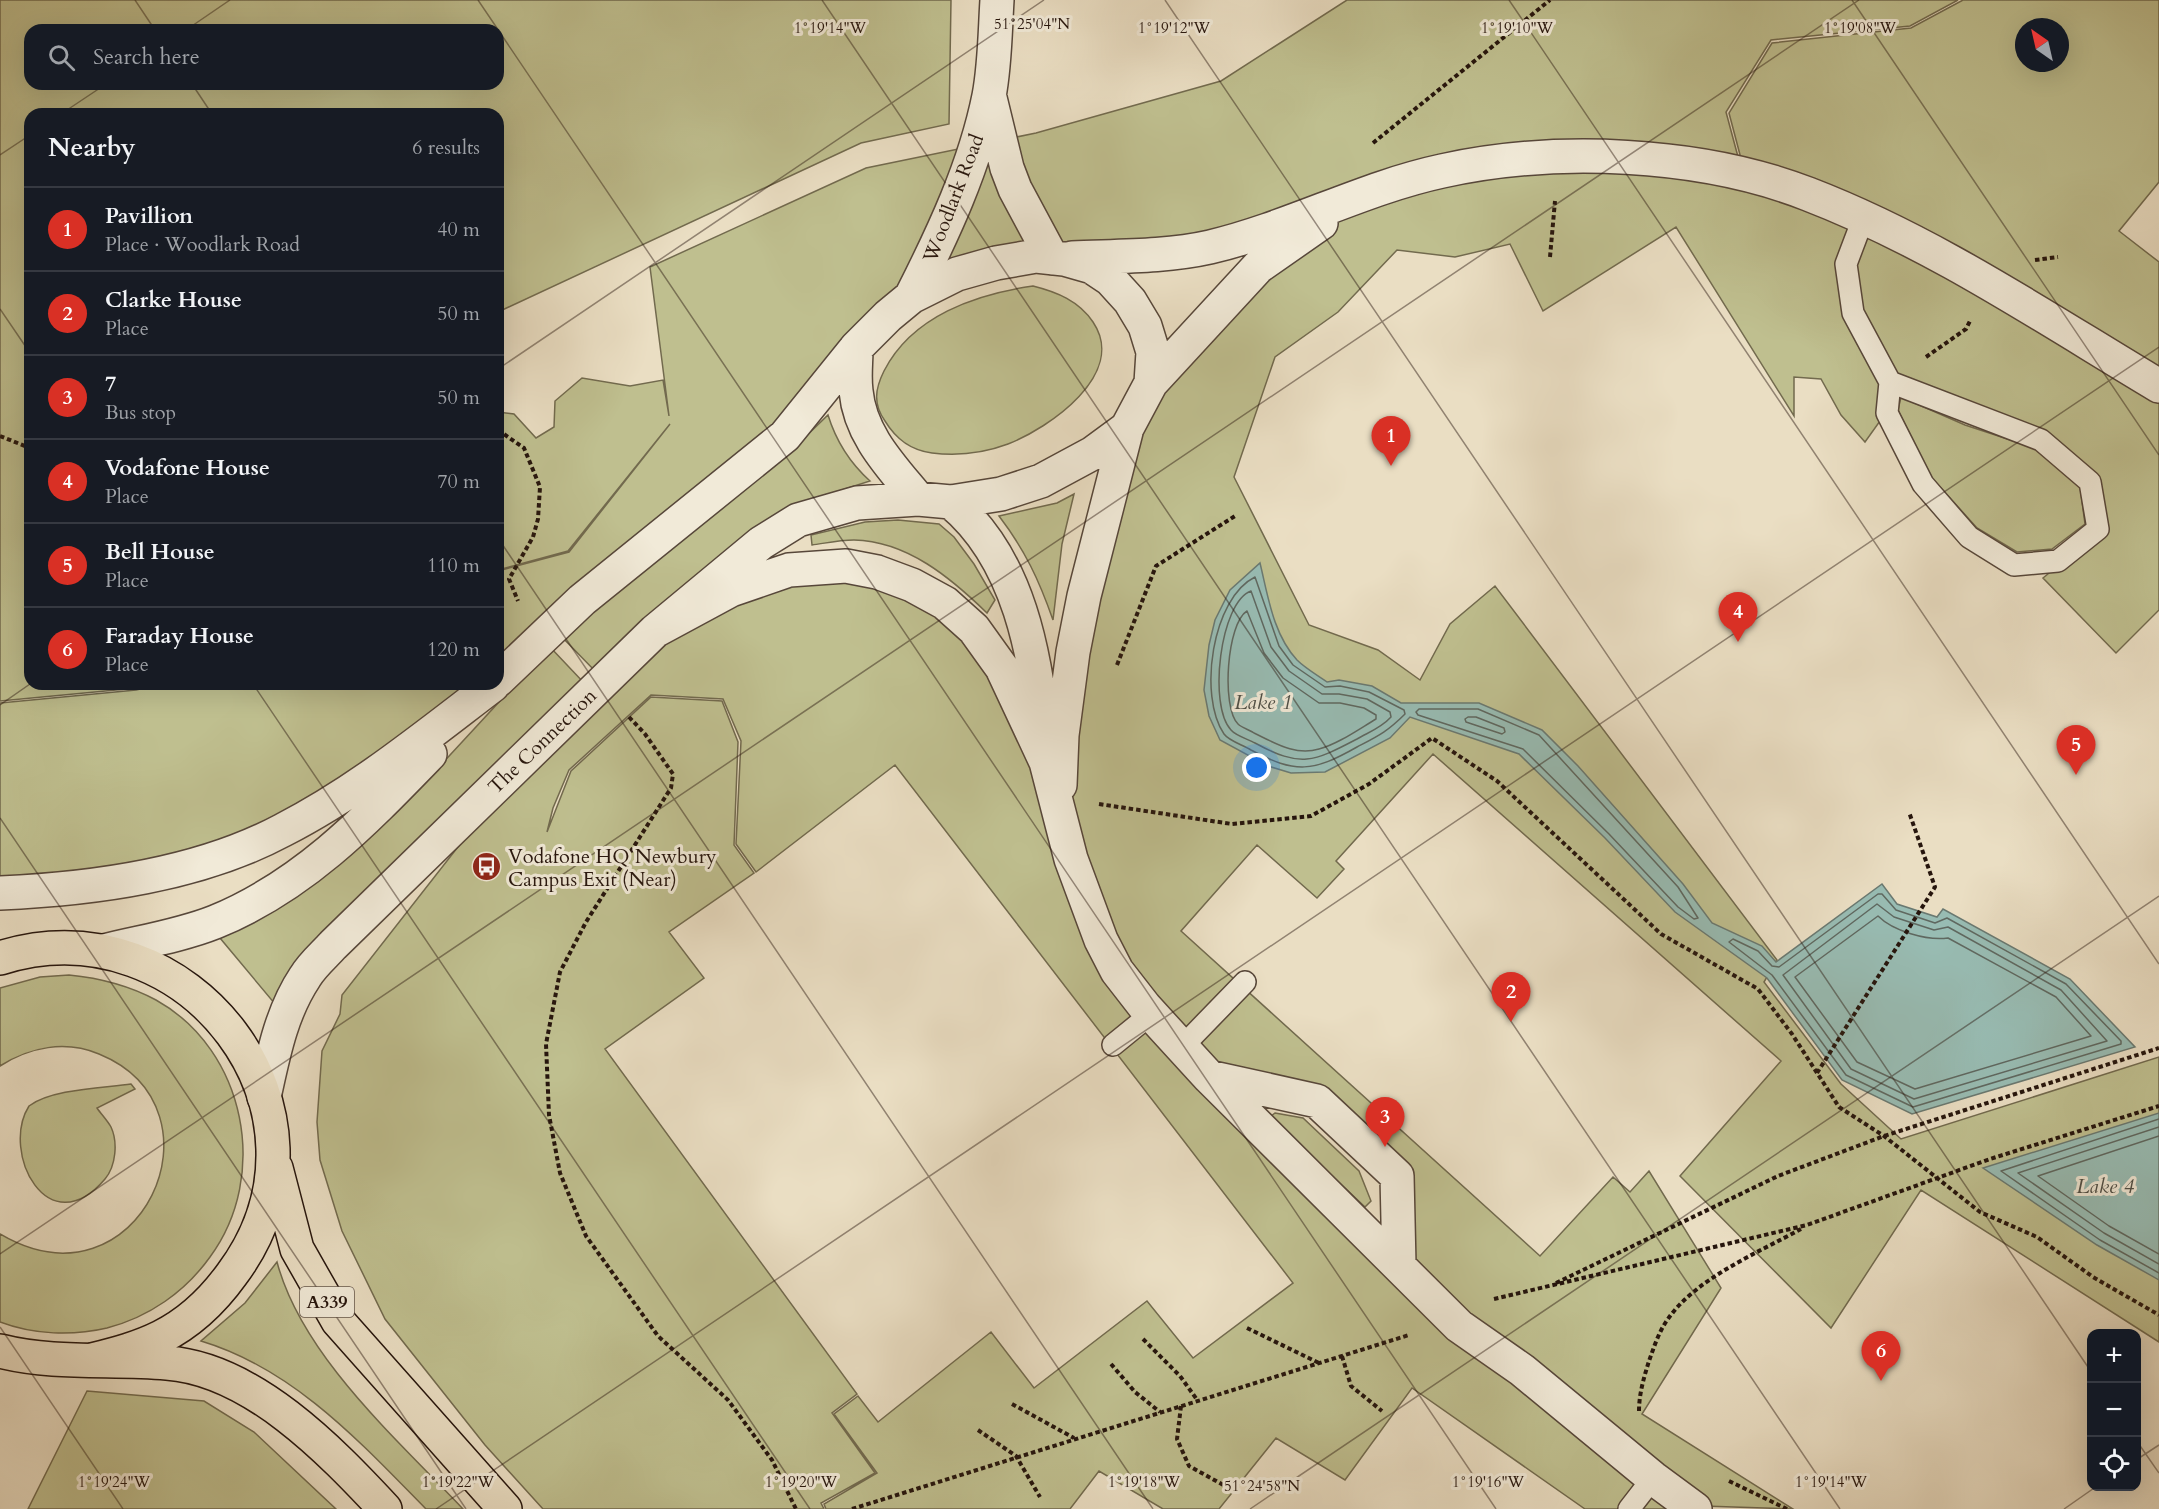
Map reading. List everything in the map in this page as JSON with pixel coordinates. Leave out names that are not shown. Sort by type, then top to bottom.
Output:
[{"type":"highway","points":[[7,952],[63,947],[104,951],[141,961],[174,978],[204,1001],[230,1029],[250,1062],[264,1097],[270,1125],[272,1154],[268,1190],[259,1227],[243,1260],[221,1290],[194,1316],[163,1337],[128,1351],[92,1360]]},
{"type":"highway","name":"A339","points":[[272,1154],[297,1249],[338,1321],[505,1509]]},
{"type":"highway","points":[[9,1360],[170,1363],[216,1373],[272,1406],[306,1431],[385,1509]]},
{"type":"street","name":"Woodlark Road","points":[[911,297],[944,231],[968,166],[989,96],[997,0]]},
{"type":"street","name":"Woodlark Road","points":[[989,96],[1007,168],[1015,189],[1058,258]]},
{"type":"street","points":[[504,674],[547,632],[640,552],[785,436],[856,348],[911,297],[957,274],[996,263],[1036,256],[1058,258],[1149,255],[1208,247],[1261,232],[1440,171],[1493,162],[1558,157],[1625,158],[1743,173],[1808,194],[1863,219],[1987,282],[2159,386]]},
{"type":"street","points":[[1059,807],[1062,735],[1069,685],[1094,550],[1127,428],[1151,383],[1258,267],[1313,228],[1369,194]]},
{"type":"street","points":[[1058,258],[1092,267],[1110,279],[1130,301],[1145,326],[1153,351],[1151,383]]},
{"type":"street","points":[[856,348],[855,390],[862,420],[872,441],[918,499]]},
{"type":"street","name":"The Connection","points":[[264,1097],[284,1020],[305,976],[333,945],[655,631],[761,543],[798,520],[857,503],[918,499],[951,502],[1001,494],[1041,481],[1093,453],[1127,428]]},
{"type":"street","points":[[951,502],[971,518],[994,555],[1026,629],[1039,694],[1046,762]]},
{"type":"street","points":[[655,631],[732,590],[789,570],[846,566],[877,572],[912,585],[945,603],[974,629],[1002,668],[1046,762],[1071,860],[1101,940],[1117,971],[1151,1014],[1209,1077],[1460,1326],[1522,1370],[1653,1478],[1695,1509]]},
{"type":"street","points":[[0,893],[104,885],[156,875],[212,859],[282,831],[396,760],[486,690]]},
{"type":"street","points":[[104,951],[213,922],[266,898],[334,850],[429,755],[489,690]]},
{"type":"street","points":[[1209,1077],[1317,1101],[1397,1176],[1399,1265]]},
{"type":"lane","points":[[1863,219],[1846,264],[1853,313],[1890,382],[1887,413],[1923,484],[1969,537],[2014,565],[2058,561],[2098,530],[2090,482],[2041,440],[1890,382]]},
{"type":"lane","points":[[1182,1047],[1245,982]]},
{"type":"lane","points":[[1113,1045],[1151,1014]]},
{"type":"lane","points":[[1629,1509],[1653,1478]]},
{"type":"path","points":[[1370,146],[1550,0]]},
{"type":"path","points":[[1550,257],[1558,157]]},
{"type":"path","points":[[1890,382],[1966,329],[1987,282],[2013,263],[2058,257]]},
{"type":"path","points":[[504,434],[524,448],[540,487],[538,519],[533,537],[509,579],[517,599],[547,632]]},
{"type":"path","points":[[0,436],[24,446]]},
{"type":"path","points":[[1069,685],[1112,677],[1156,566],[1235,516]]},
{"type":"path","points":[[600,686],[645,734],[673,774],[671,788],[586,922],[560,972],[546,1044],[549,1115],[560,1173],[586,1236],[617,1283],[658,1336],[728,1401],[772,1460],[796,1509]]},
{"type":"path","points":[[1059,807],[1104,804],[1232,824],[1311,816],[1369,784],[1432,738],[1497,781],[1661,934],[1758,988],[1839,1107],[1884,1136],[1980,1212],[2037,1237],[2093,1277],[2159,1315]]},
{"type":"path","points":[[1817,1073],[1935,887],[1909,812]]},
{"type":"path","points":[[1548,1287],[1778,1176],[1884,1136],[2159,1048]]},
{"type":"path","points":[[852,1509],[1016,1456],[1412,1335],[1440,1346],[1482,1301],[1807,1225],[1990,1159],[2159,1106]]},
{"type":"path","points":[[1642,1415],[1639,1410],[1641,1386],[1667,1319],[1687,1297],[1719,1275],[1807,1225]]},
{"type":"path","points":[[1247,1328],[1319,1363]]},
{"type":"path","points":[[1143,1339],[1180,1376],[1198,1401]]},
{"type":"path","points":[[1342,1356],[1351,1386],[1382,1411]]},
{"type":"path","points":[[1111,1364],[1135,1392],[1160,1412]]},
{"type":"path","points":[[1012,1404],[1075,1438]]},
{"type":"path","points":[[1181,1406],[1177,1439],[1189,1466],[1236,1492]]},
{"type":"path","points":[[978,1430],[1016,1456],[1040,1497]]},
{"type":"path","points":[[1726,1480],[1787,1509]]},
{"type":"green space","points":[[0,0],[951,0],[949,124],[861,143],[504,309],[504,108],[24,108],[24,690],[116,690],[0,701]]},
{"type":"green space","points":[[1347,0],[1958,0],[1910,26],[1771,40],[1726,112],[1741,168],[1565,148],[1210,237],[996,252],[808,397],[504,660],[504,569],[569,552],[670,424],[568,551],[504,568],[504,413],[514,414],[536,438],[554,427],[555,401],[582,378],[630,386],[663,380],[669,416],[650,267],[866,168],[1036,133],[1221,81]]},
{"type":"green space","points":[[1963,0],[2159,0],[2159,182],[2119,231],[2159,262],[2159,383],[1744,170],[1729,113],[1772,43],[1911,28]]},
{"type":"green space","points":[[1561,159],[1808,196],[2159,390],[2159,610],[2116,653],[2043,578],[2102,530],[2094,479],[2044,437],[1888,380],[1885,414],[1865,442],[1841,415],[1821,379],[1794,377],[1794,416],[1676,227],[1543,311],[1510,244],[1455,257],[1397,250],[1338,312],[1275,357],[1234,477],[1309,625],[1378,650],[1420,680],[1450,624],[1495,586],[1777,960],[1764,982],[1841,1084],[1901,1139],[2159,1057],[2159,1342],[1921,1190],[1831,1328],[1680,1176],[1781,1061],[1433,754],[1336,861],[1344,869],[1317,898],[1257,845],[1181,931],[1540,1256],[1613,1177],[1630,1192],[1649,1171],[1721,1288],[1642,1414],[1793,1509],[1703,1506],[1600,1424],[1409,1262],[1406,1173],[1319,1093],[1211,1072],[1155,1012],[1074,858],[1066,736],[1129,429],[1229,300],[1369,196]]},
{"type":"green space","points":[[1033,286],[1067,298],[1081,308],[1093,322],[1101,342],[1100,361],[1092,379],[1079,396],[1044,425],[1008,444],[990,450],[961,454],[932,453],[910,446],[899,438],[881,415],[877,402],[877,390],[881,378],[896,352],[928,322],[948,311],[990,295]]},
{"type":"green space","points":[[1901,397],[1965,425],[2038,449],[2080,486],[2085,524],[2052,549],[2017,552],[1977,528],[1932,478],[1898,410]]},
{"type":"green space","points":[[828,415],[844,451],[870,481],[792,506],[596,672],[561,636],[798,444]]},
{"type":"green space","points":[[1074,494],[1062,544],[1053,620],[1030,566],[999,516],[1057,503]]},
{"type":"green space","points":[[898,520],[939,524],[954,537],[974,564],[995,600],[987,613],[943,575],[910,554],[892,547],[854,540],[812,545],[811,535],[865,522]]},
{"type":"green space","points":[[791,575],[911,590],[998,672],[1067,861],[1205,1081],[1687,1509],[1585,1509],[1412,1388],[1345,1480],[1276,1438],[1219,1509],[1163,1509],[1099,1471],[1070,1509],[826,1509],[824,1504],[877,1473],[834,1414],[858,1396],[878,1422],[991,1332],[1034,1388],[1147,1301],[1193,1358],[1293,1283],[895,765],[756,872],[736,844],[741,741],[723,699],[651,695],[569,770],[553,808],[547,832],[571,771],[651,697],[722,701],[738,742],[734,845],[754,873],[669,932],[704,978],[605,1049],[857,1394],[832,1413],[875,1473],[821,1503],[824,1509],[543,1509],[485,1445],[385,1319],[342,1231],[320,1160],[317,1122],[322,1051],[340,1014],[342,995],[497,797],[657,635]]},
{"type":"green space","points":[[550,647],[585,684],[275,1004],[220,938],[438,768]]},
{"type":"green space","points":[[136,690],[469,690],[334,789],[213,850],[0,884],[0,703]]},
{"type":"green space","points":[[69,975],[103,980],[135,990],[156,1000],[187,1022],[211,1050],[228,1082],[239,1117],[243,1153],[240,1190],[229,1225],[210,1257],[189,1281],[165,1302],[122,1323],[94,1331],[54,1333],[26,1330],[0,1322],[0,1234],[50,1252],[93,1248],[128,1228],[152,1195],[163,1157],[160,1117],[139,1081],[99,1054],[73,1047],[48,1048],[23,1054],[0,1066],[0,988],[40,977]]},
{"type":"green space","points":[[131,1084],[135,1089],[97,1108],[111,1127],[115,1140],[114,1161],[109,1174],[84,1197],[65,1202],[48,1197],[35,1185],[25,1167],[21,1146],[22,1125],[29,1106],[50,1096]]},
{"type":"green space","points":[[1275,1113],[1303,1118],[1359,1171],[1371,1201],[1365,1207],[1270,1117]]},
{"type":"green space","points":[[277,1262],[289,1297],[329,1363],[382,1425],[463,1509],[426,1509],[324,1410],[296,1389],[235,1354],[201,1341],[245,1303]]},
{"type":"green space","points":[[87,1391],[204,1401],[254,1432],[336,1509],[28,1509]]},
{"type":"water","name":"Lake 1","points":[[1260,563],[1269,601],[1282,639],[1304,666],[1327,682],[1339,680],[1372,686],[1401,703],[1479,703],[1542,730],[1578,766],[1683,884],[1712,923],[1762,946],[1776,962],[1882,884],[1897,904],[1937,917],[1943,909],[2070,979],[2135,1047],[1912,1114],[1842,1080],[1767,978],[1675,912],[1605,838],[1519,754],[1410,717],[1390,738],[1325,772],[1291,773],[1268,766],[1220,740],[1209,716],[1204,690],[1209,645],[1215,620],[1230,590]]},
{"type":"water","name":"Lake 4","points":[[2159,1113],[2159,1280],[2097,1245],[1983,1168]]},
{"type":"place","name":"Pavillion","points":[[1391,466]]},
{"type":"place","name":"Vodafone House","points":[[1738,642]]},
{"type":"place","name":"Bell House","points":[[2076,775]]},
{"type":"place","name":"Vodafone HQ Newbury Campus Exit (Near)","points":[[487,867]]},
{"type":"place","name":"Clarke House","points":[[1511,1022]]},
{"type":"place","name":"7","points":[[1385,1147]]},
{"type":"place","name":"Faraday House","points":[[1881,1381]]}]
